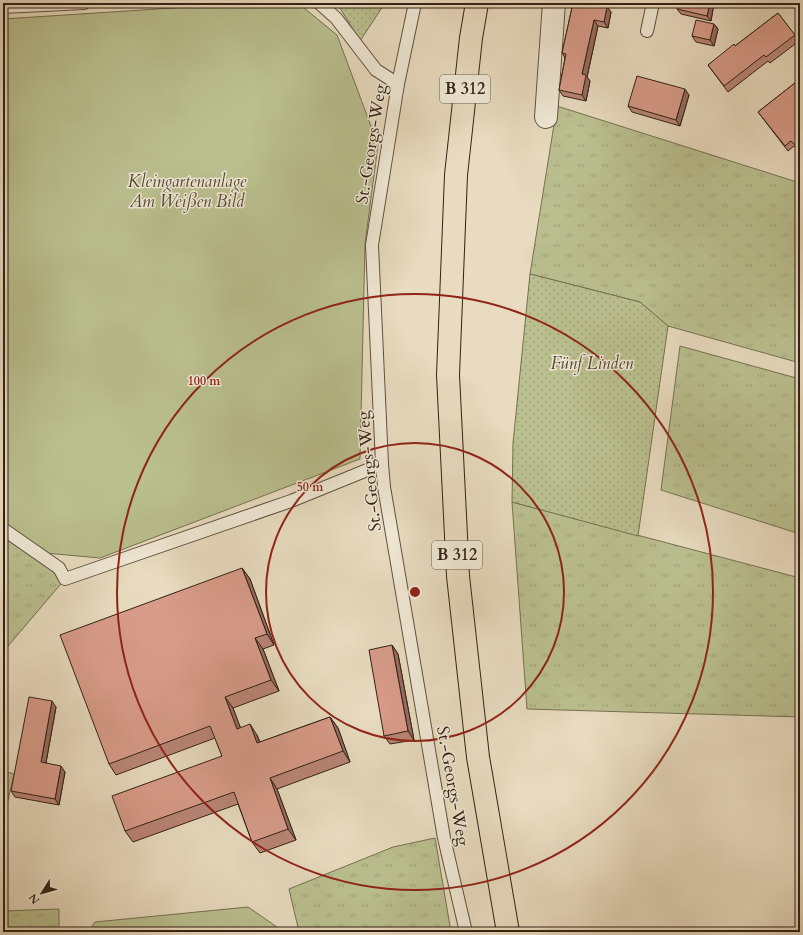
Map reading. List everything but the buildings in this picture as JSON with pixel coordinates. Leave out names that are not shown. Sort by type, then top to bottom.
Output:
[{"type":"main road","name":"B 312","points":[[477,3],[471,38],[456,175],[448,375],[458,576],[478,757],[508,932]]},
{"type":"street","points":[[546,117],[554,3]]},
{"type":"lane","points":[[3,7],[84,3]]},
{"type":"lane","points":[[319,3],[336,18],[376,70],[398,84]]},
{"type":"lane","name":"St.-Georgs-Weg","points":[[415,3],[398,84],[372,244],[382,464],[384,487],[442,830],[466,932]]},
{"type":"lane","points":[[647,31],[653,3]]},
{"type":"lane","points":[[3,529],[59,568],[65,579],[290,500],[382,464]]},
{"type":"green space","name":"Kleingartenanlage Am Weißen Bild","points":[[250,3],[298,3],[337,35],[378,145],[365,244],[360,459],[100,558],[45,553],[3,523],[3,19]]},
{"type":"green space","points":[[337,3],[385,3],[360,41]]},
{"type":"green space","points":[[557,106],[800,183],[800,363],[668,326],[640,302],[530,274]]},
{"type":"green space","name":"Fünf Linden","points":[[530,274],[640,302],[668,326],[638,536],[512,502],[513,443]]},
{"type":"green space","points":[[680,346],[800,379],[800,534],[661,490]]},
{"type":"green space","points":[[512,502],[800,578],[800,717],[527,709]]},
{"type":"green space","points":[[3,529],[65,579],[3,652]]},
{"type":"green space","points":[[3,771],[14,774],[3,822]]},
{"type":"green space","points":[[435,838],[451,932],[299,932],[289,889],[393,847]]},
{"type":"green space","points":[[248,907],[277,927],[278,932],[88,932],[95,922]]},
{"type":"green space","points":[[59,909],[59,932],[3,932],[3,911]]}]
